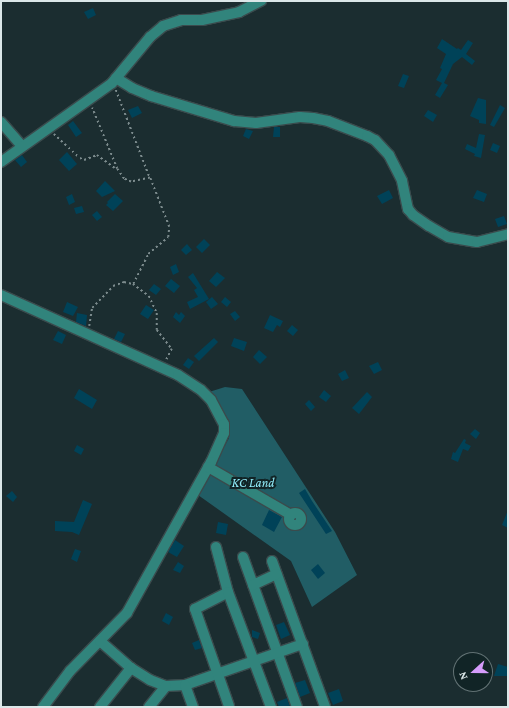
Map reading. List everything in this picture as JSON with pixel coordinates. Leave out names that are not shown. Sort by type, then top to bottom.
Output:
[{"type":"street","points":[[1,162],[89,101],[114,80],[150,37],[163,26],[181,20],[202,20],[239,12],[260,1]]},
{"type":"street","points":[[114,80],[151,96],[234,122],[256,123],[300,117],[313,118],[328,121],[368,136],[375,140],[389,155],[402,181],[408,209],[413,215],[428,226],[448,238],[477,242],[508,234]]},
{"type":"street","points":[[1,122],[22,146]]},
{"type":"street","points":[[1,295],[178,375],[201,390],[222,416],[224,424],[224,433],[208,467],[127,613],[70,671],[43,707]]},
{"type":"street","points":[[208,467],[291,515]]},
{"type":"street","points":[[216,547],[228,592],[271,707]]},
{"type":"street","points":[[243,557],[297,707]]},
{"type":"street","points":[[272,560],[325,707]]},
{"type":"street","points":[[253,585],[278,574]]},
{"type":"street","points":[[228,592],[195,609],[229,706]]},
{"type":"street","points":[[100,641],[131,668],[150,680],[166,686],[185,685],[303,644]]},
{"type":"street","points":[[100,707],[131,668]]},
{"type":"street","points":[[185,685],[193,707]]},
{"type":"street","points":[[149,707],[166,686]]},
{"type":"path","points":[[114,80],[169,227],[168,237],[148,254],[133,284]]},
{"type":"path","points":[[89,101],[116,169]]},
{"type":"path","points":[[49,128],[80,158],[84,160],[97,155],[116,169],[124,179],[131,182],[150,178]]},
{"type":"path","points":[[87,334],[92,308],[113,286],[124,282],[133,284],[150,296],[156,313],[157,330],[172,349],[162,368]]},
{"type":"green space","name":"KC Land","points":[[225,387],[242,389],[335,532],[357,575],[312,607],[291,561],[198,495],[229,438],[227,419],[209,392]]},
{"type":"building","points":[[93,8],[96,15],[88,19],[84,12]]},
{"type":"building","points":[[442,39],[461,50],[468,40],[473,43],[466,54],[475,61],[472,65],[462,57],[453,64],[444,83],[448,85],[440,98],[435,95],[442,83],[436,80],[442,69],[440,68],[446,54],[437,48]]},
{"type":"building","points":[[403,74],[409,76],[404,88],[398,86]]},
{"type":"building","points":[[478,98],[486,100],[486,124],[479,123],[479,120],[470,116]]},
{"type":"building","points":[[500,105],[505,108],[494,127],[490,125]]},
{"type":"building","points":[[138,106],[142,113],[132,118],[128,110]]},
{"type":"building","points":[[428,110],[437,115],[433,122],[424,116]]},
{"type":"building","points":[[73,121],[82,133],[76,137],[68,125]]},
{"type":"building","points":[[274,127],[280,127],[280,137],[273,137]]},
{"type":"building","points":[[246,129],[253,131],[249,139],[243,136]]},
{"type":"building","points":[[479,134],[485,135],[481,158],[474,156],[475,154],[465,149],[467,144],[476,148]]},
{"type":"building","points":[[493,143],[500,146],[497,153],[490,150]]},
{"type":"building","points":[[67,152],[77,164],[69,171],[59,160]]},
{"type":"building","points":[[22,155],[27,162],[21,167],[15,160]]},
{"type":"building","points":[[105,181],[115,191],[102,197],[96,191]]},
{"type":"building","points":[[389,190],[393,198],[382,204],[377,196]]},
{"type":"building","points":[[477,190],[487,194],[484,202],[473,198]]},
{"type":"building","points":[[72,194],[75,202],[69,205],[66,197]]},
{"type":"building","points":[[115,194],[123,201],[113,211],[106,205]]},
{"type":"building","points":[[82,206],[84,212],[76,214],[74,208]]},
{"type":"building","points":[[97,211],[102,217],[97,221],[92,215]]},
{"type":"building","points":[[504,216],[507,224],[498,227],[495,219]]},
{"type":"building","points":[[204,239],[210,245],[202,253],[196,247]]},
{"type":"building","points":[[187,244],[192,250],[186,255],[181,250]]},
{"type":"building","points":[[176,264],[179,272],[173,275],[170,267]]},
{"type":"building","points":[[217,272],[225,278],[216,287],[209,281]]},
{"type":"building","points":[[193,273],[209,299],[190,309],[187,302],[198,297],[194,290],[197,288],[188,277]]},
{"type":"building","points":[[171,279],[180,286],[174,293],[165,286]]},
{"type":"building","points":[[154,284],[161,289],[156,295],[149,290]]},
{"type":"building","points":[[212,297],[218,304],[211,309],[206,302]]},
{"type":"building","points":[[225,297],[231,302],[227,307],[221,302]]},
{"type":"building","points":[[67,302],[78,307],[73,316],[63,312]]},
{"type":"building","points":[[146,305],[154,310],[148,319],[140,314]]},
{"type":"building","points":[[235,311],[240,317],[235,321],[230,314]]},
{"type":"building","points":[[176,312],[179,315],[181,312],[185,316],[180,323],[173,317]]},
{"type":"building","points":[[77,313],[87,315],[86,326],[76,322]]},
{"type":"building","points":[[270,315],[283,321],[280,327],[277,325],[273,332],[264,328]]},
{"type":"building","points":[[292,325],[298,330],[293,336],[287,331]]},
{"type":"building","points":[[58,331],[66,335],[62,344],[53,340]]},
{"type":"building","points":[[118,331],[125,334],[121,342],[114,339]]},
{"type":"building","points":[[214,338],[218,342],[199,361],[194,356]]},
{"type":"building","points":[[234,338],[247,342],[244,351],[231,346]]},
{"type":"building","points":[[259,350],[267,357],[260,364],[253,357]]},
{"type":"building","points":[[188,358],[194,362],[189,369],[183,365]]},
{"type":"building","points":[[378,362],[382,370],[374,374],[369,366]]},
{"type":"building","points":[[345,370],[349,378],[342,381],[338,374]]},
{"type":"building","points":[[79,389],[97,400],[92,409],[74,398]]},
{"type":"building","points":[[324,390],[331,396],[326,402],[319,397]]},
{"type":"building","points":[[367,392],[372,397],[359,414],[352,408]]},
{"type":"building","points":[[309,400],[315,407],[311,411],[305,404]]},
{"type":"building","points":[[475,429],[480,433],[476,439],[470,434]]},
{"type":"building","points":[[464,439],[466,440],[465,443],[471,446],[468,451],[463,449],[458,462],[451,459],[453,452],[455,453]]},
{"type":"building","points":[[77,445],[84,449],[81,455],[74,451]]},
{"type":"building","points":[[305,489],[332,531],[326,534],[299,493]]},
{"type":"building","points":[[12,491],[17,497],[13,502],[6,496]]},
{"type":"building","points":[[83,500],[92,504],[79,535],[72,532],[55,531],[55,521],[74,522]]},
{"type":"building","points":[[269,510],[282,517],[274,532],[262,525]]},
{"type":"building","points":[[508,510],[508,528],[502,525]]},
{"type":"building","points":[[218,522],[228,524],[226,535],[216,533]]},
{"type":"building","points":[[175,540],[184,546],[177,557],[168,552]]},
{"type":"building","points":[[75,549],[81,551],[77,562],[71,559]]},
{"type":"building","points":[[178,562],[184,566],[180,573],[173,570]]},
{"type":"building","points":[[318,564],[325,573],[318,579],[311,570]]},
{"type":"building","points":[[166,613],[173,617],[169,625],[162,621]]},
{"type":"building","points":[[284,622],[290,635],[281,639],[276,625]]},
{"type":"building","points":[[252,630],[260,633],[258,639],[252,637]]},
{"type":"building","points":[[199,640],[202,648],[195,650],[192,643]]},
{"type":"building","points":[[498,664],[508,667],[508,676],[494,676]]},
{"type":"building","points":[[305,680],[310,693],[300,697],[295,683]]},
{"type":"building","points":[[339,689],[343,701],[333,705],[328,693]]},
{"type":"building","points":[[287,698],[290,707],[279,707],[277,702]]}]
